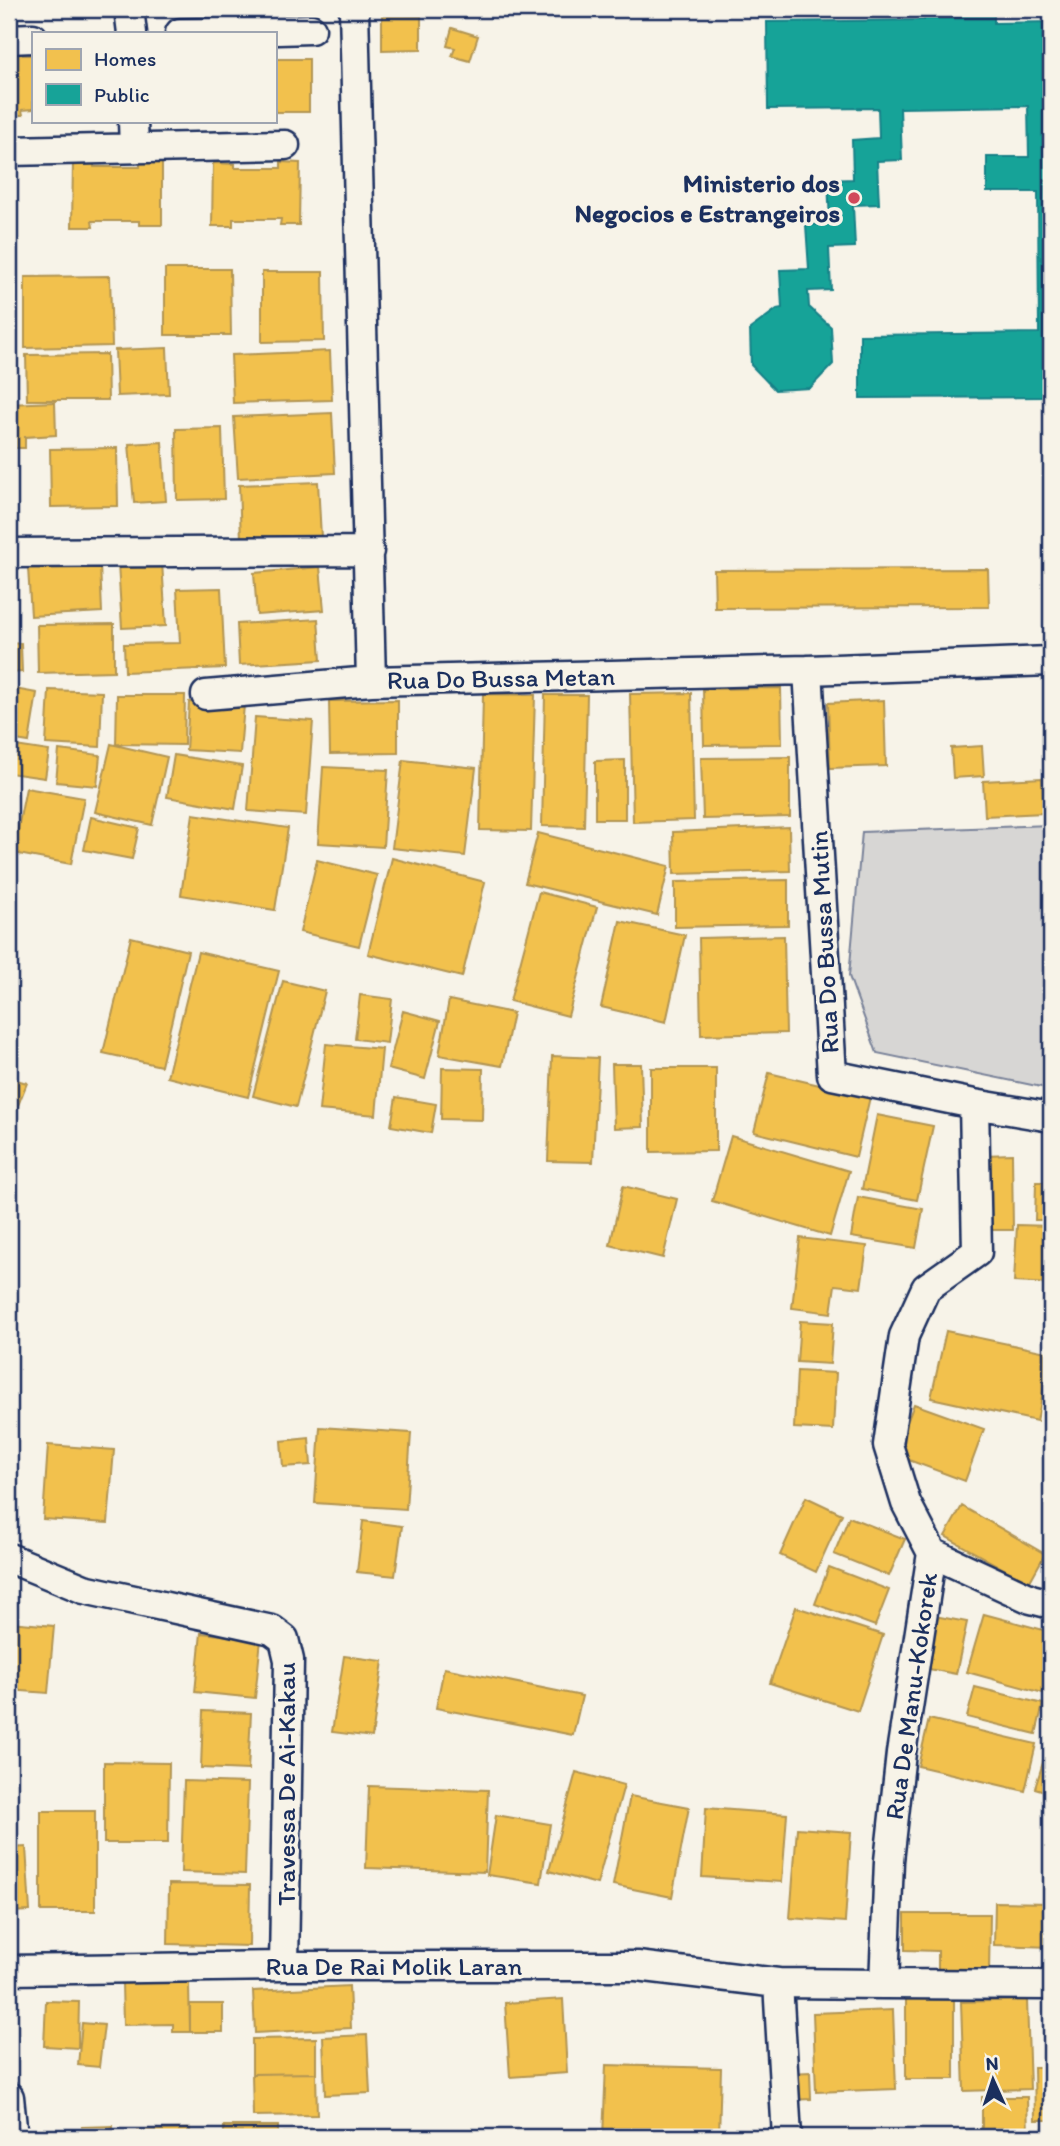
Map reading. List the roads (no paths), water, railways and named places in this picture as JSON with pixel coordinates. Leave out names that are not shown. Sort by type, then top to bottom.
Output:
[{"type":"street","points":[[129,9],[132,32]]},
{"type":"street","name":"Rua Do Bussa Metan","points":[[354,9],[371,681],[1051,661]]},
{"type":"street","points":[[213,32],[312,29]]},
{"type":"street","points":[[9,39],[32,38]]},
{"type":"street","points":[[9,151],[134,135],[285,145]]},
{"type":"street","points":[[9,552],[369,551]]},
{"type":"street","name":"Rua Do Bussa Mutin","points":[[808,670],[832,1075],[1051,1117]]},
{"type":"street","points":[[206,695],[371,681]]},
{"type":"street","name":"Rua De Manu-Kokorek","points":[[884,1984],[889,1861],[901,1753],[932,1553],[906,1503],[888,1445],[904,1336],[926,1288],[977,1252],[974,1104]]},
{"type":"street","points":[[932,1553],[1031,1599],[1051,1604]]},
{"type":"street","name":"Travessa De Ai-Kakau","points":[[9,1558],[84,1590],[272,1630],[284,1639],[289,1660],[284,1965]]},
{"type":"street","name":"Rua De Rai Molik Laran","points":[[9,1969],[284,1965],[637,1966],[778,1983]]},
{"type":"street","points":[[787,2137],[778,1983],[1051,1985]]},
{"type":"street","points":[[9,2097],[13,2137]]},
{"type":"place","name":"Ministerio dos Negocios e Estrangeiros","points":[[854,198]]}]
